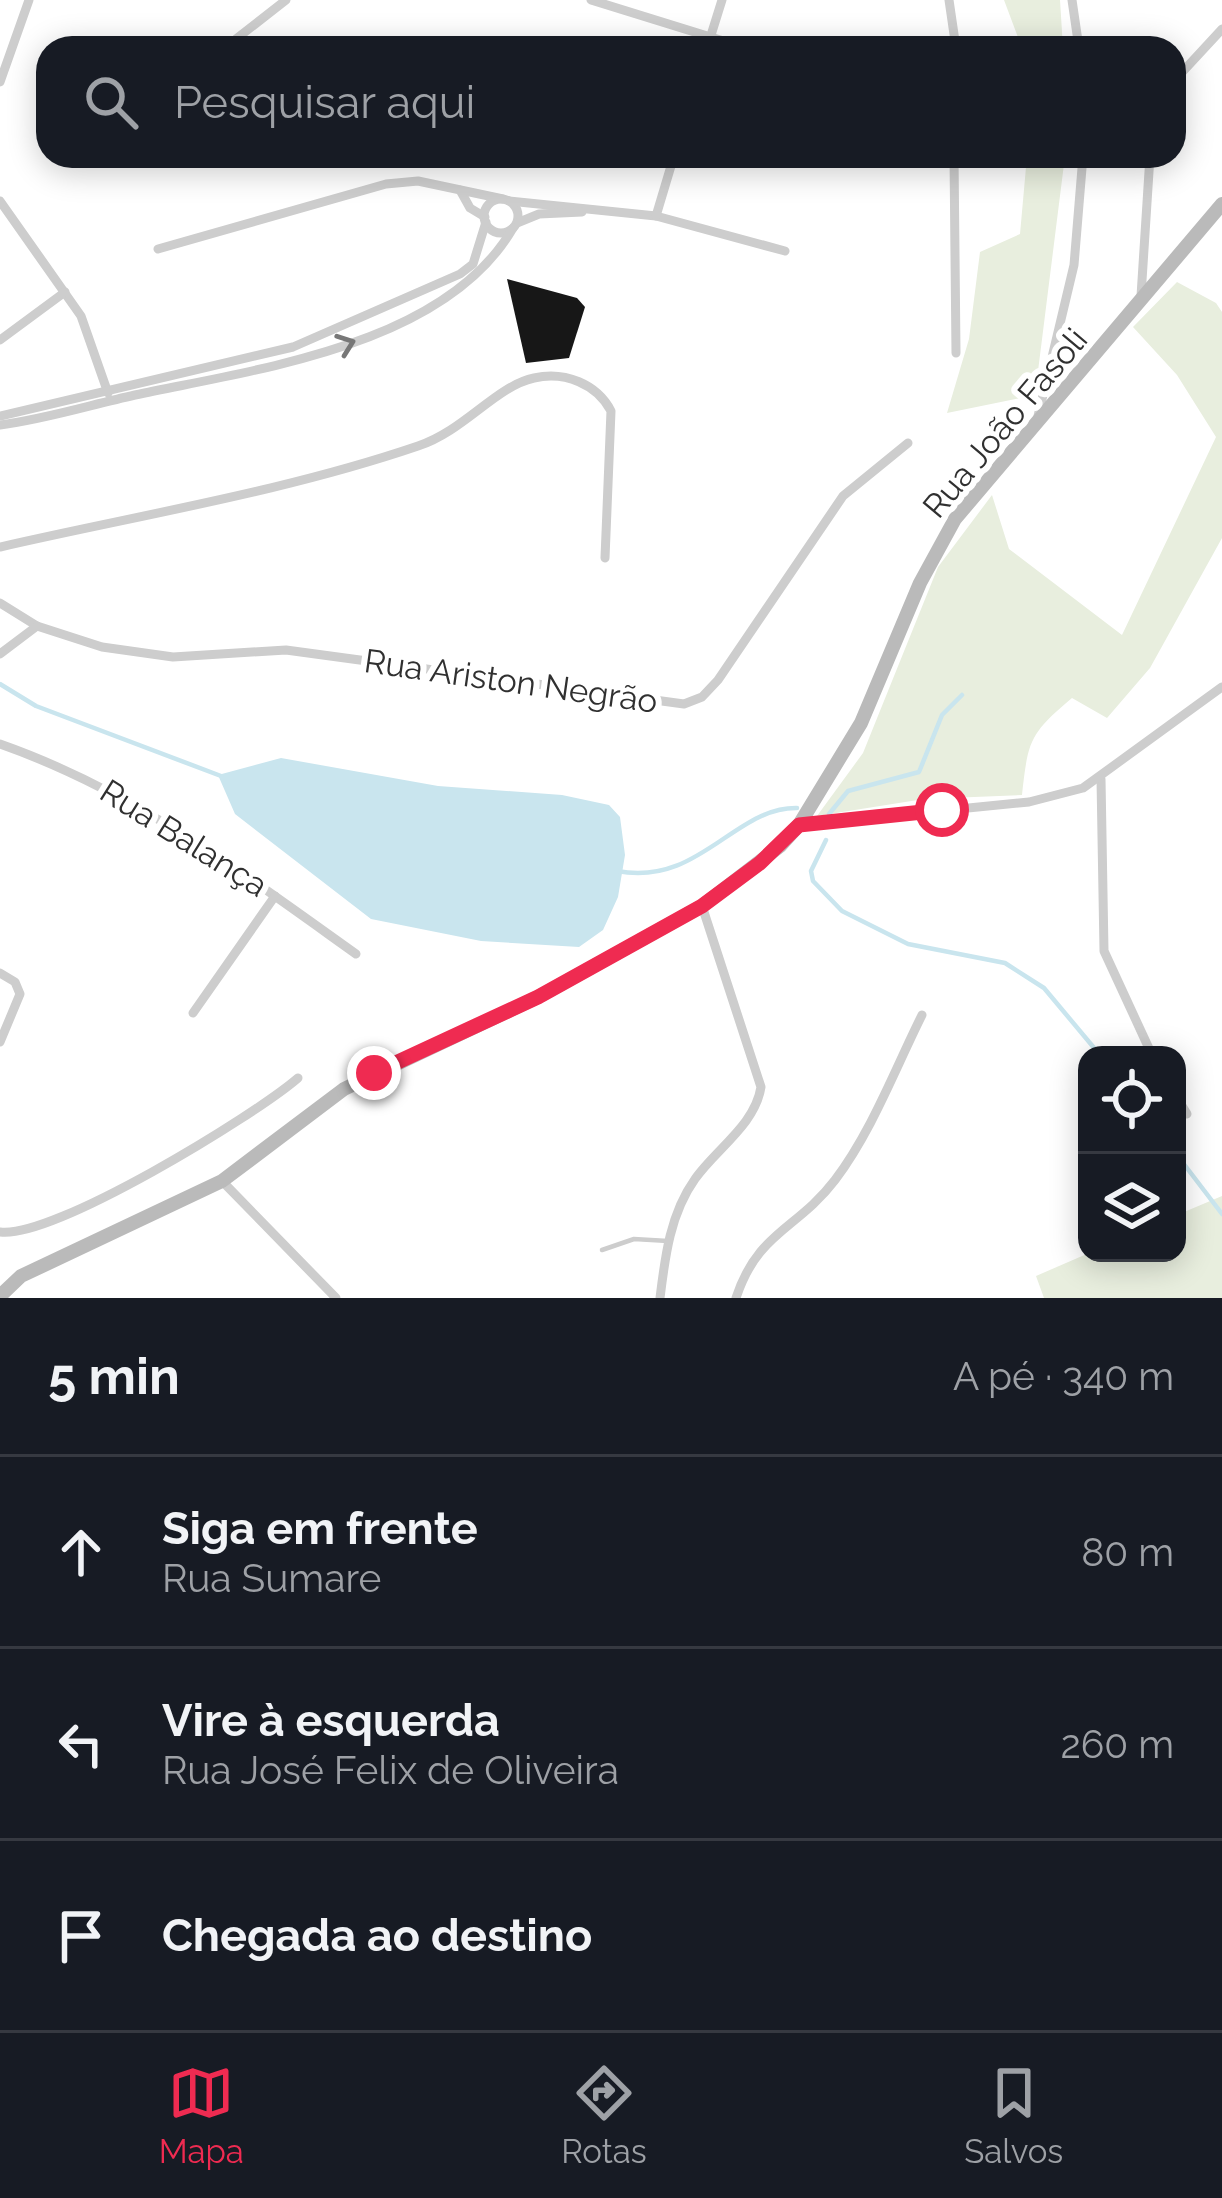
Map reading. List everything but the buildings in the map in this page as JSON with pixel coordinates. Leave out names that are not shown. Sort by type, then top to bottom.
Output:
[{"type":"main road","name":"Rua João Fasoli","points":[[0,1295],[21,1276],[222,1181],[344,1089],[538,997],[702,906],[760,863],[799,825],[861,723],[936,550],[980,486],[1222,204]]},
{"type":"street","points":[[0,82],[29,0]]},
{"type":"street","points":[[240,36],[286,0]]},
{"type":"street","points":[[591,0],[692,36]]},
{"type":"street","points":[[711,36],[722,0]]},
{"type":"street","points":[[949,0],[954,36]]},
{"type":"street","points":[[1072,0],[1077,36]]},
{"type":"street","points":[[1186,68],[1222,29]]},
{"type":"street","points":[[656,216],[670,168]]},
{"type":"street","points":[[954,168],[956,353]]},
{"type":"street","points":[[1036,423],[1074,265],[1082,168]]},
{"type":"street","points":[[1141,302],[1149,168]]},
{"type":"street","points":[[158,249],[386,184],[418,182],[506,200],[656,216],[785,251]]},
{"type":"street","points":[[460,190],[470,208],[498,232],[539,214],[594,210]]},
{"type":"street","points":[[0,425],[292,347],[409,300],[473,265],[490,204],[506,200]]},
{"type":"street","points":[[0,416],[311,356],[416,313],[480,271],[515,225],[517,210],[506,200]]},
{"type":"street","points":[[0,201],[81,316],[109,395]]},
{"type":"street","points":[[0,340],[64,292]]},
{"type":"street","points":[[409,300],[416,313]]},
{"type":"street","points":[[0,547],[328,473],[418,446],[468,423],[510,387],[550,376],[591,387],[611,411],[605,558]]},
{"type":"street","name":"Rua Ariston Negrão","points":[[0,603],[37,626],[102,647],[173,657],[286,650],[684,704],[702,698],[718,680],[843,496],[908,443]]},
{"type":"street","points":[[0,654],[37,626]]},
{"type":"street","points":[[799,825],[1029,802],[1101,779],[1222,687]]},
{"type":"street","name":"Rua Balança","points":[[0,744],[81,773],[130,799],[356,954]]},
{"type":"street","points":[[1101,779],[1104,951],[1148,1046]]},
{"type":"street","points":[[193,1013],[275,896]]},
{"type":"street","points":[[660,1298],[668,1241],[692,1183],[758,1105],[761,1087],[702,906]]},
{"type":"street","points":[[0,973],[15,982],[20,994],[0,1042]]},
{"type":"street","points":[[736,1298],[755,1252],[816,1203],[848,1163],[922,1015]]},
{"type":"street","points":[[0,1232],[23,1232],[72,1211],[233,1126],[298,1078]]},
{"type":"street","points":[[222,1181],[336,1298]]},
{"type":"lane","points":[[602,1250],[634,1240],[668,1241]]},
{"type":"green space","points":[[1004,0],[1060,0],[1062,36],[1018,36]]},
{"type":"green space","points":[[1026,168],[1063,168],[1035,395],[947,413],[969,339],[980,252],[1020,234]]},
{"type":"green space","points":[[1177,282],[1216,303],[1222,312],[1222,538],[1150,668],[1107,718],[1072,698],[1047,721],[1029,750],[1022,795],[924,799],[817,816],[863,753],[938,567],[992,495],[1009,549],[1122,635],[1216,437],[1177,375],[1133,327]]},
{"type":"green space","points":[[1222,1196],[1222,1298],[1044,1298],[1036,1276],[1078,1258],[1078,1262],[1186,1262],[1186,1211]]},
{"type":"water","points":[[281,758],[438,786],[562,795],[609,805],[620,817],[625,855],[618,897],[603,930],[579,947],[481,941],[371,919],[235,814],[218,775]]},
{"type":"waterway","points":[[0,684],[36,706],[221,776]]},
{"type":"waterway","points":[[829,814],[848,791],[919,772],[942,715],[962,695]]},
{"type":"waterway","points":[[617,871],[646,873],[671,868],[754,820],[797,808]]},
{"type":"waterway","points":[[826,840],[811,871],[813,881],[842,911],[908,944],[1005,963],[1044,988],[1092,1046]]},
{"type":"waterway","points":[[1186,1167],[1222,1214]]},
{"type":"route","points":[[374,1073],[538,997],[702,906],[760,863],[799,825],[942,810]]}]
